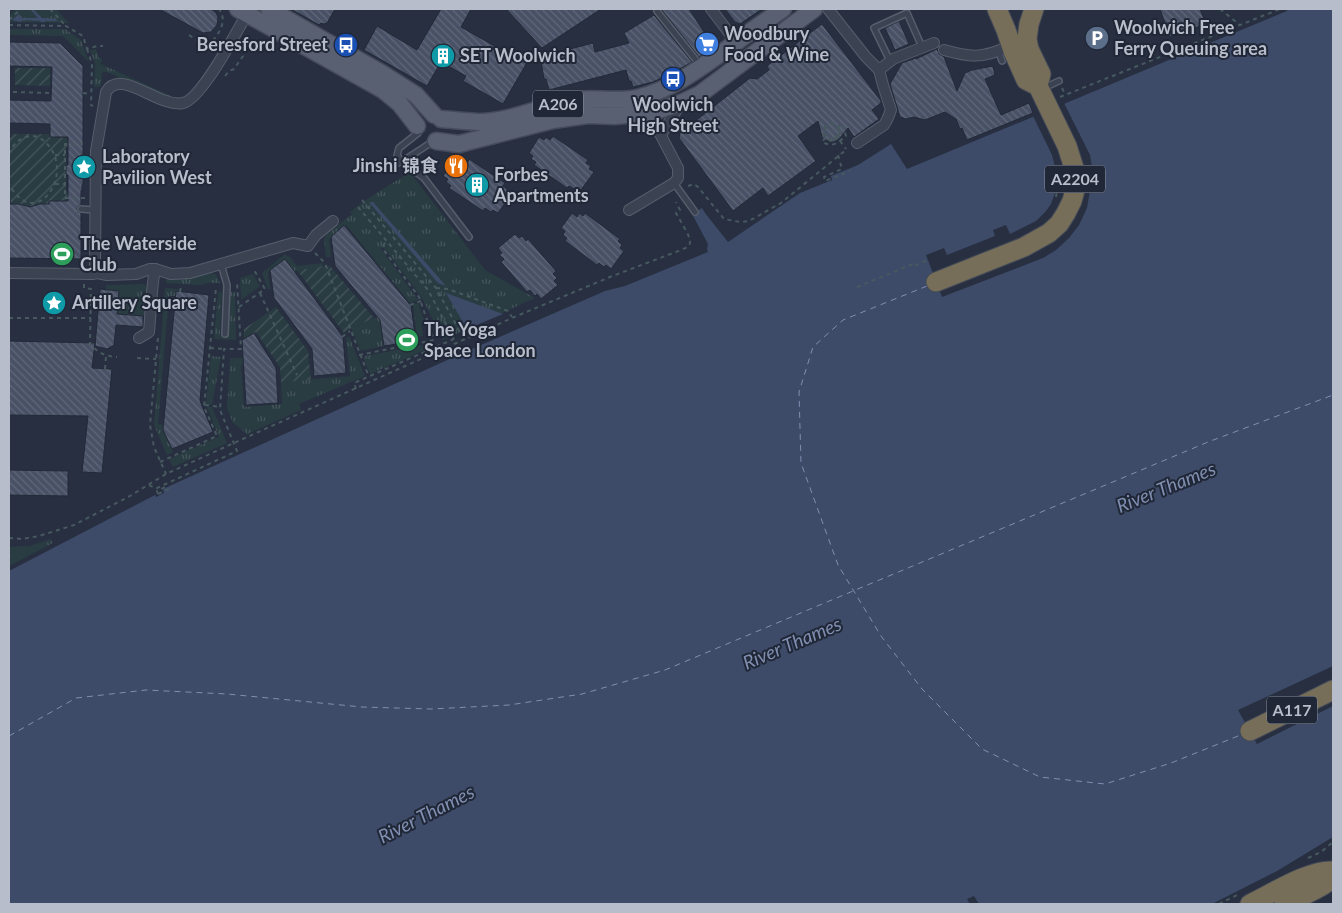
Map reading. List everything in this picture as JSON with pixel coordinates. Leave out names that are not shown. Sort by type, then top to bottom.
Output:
[{"type":"highway","name":"A2204","points":[[936,282],[1024,247],[1049,233],[1059,224],[1066,213],[1075,190],[1074,168],[1054,103],[1039,88],[1026,80],[1015,36],[997,9]]},
{"type":"highway","name":"A2204","points":[[1015,36],[1027,39],[1029,49],[1041,74],[1039,88]]},
{"type":"highway","name":"A117","points":[[1250,730],[1333,690]]},
{"type":"highway","points":[[1250,904],[1319,872],[1333,871]]},
{"type":"highway","points":[[1284,904],[1320,888],[1333,878]]},
{"type":"main road","points":[[245,10],[383,90],[400,104],[426,136],[440,139],[444,127],[438,117],[416,95],[269,9]]},
{"type":"main road","name":"A206","points":[[438,117],[482,122],[570,101],[636,98],[660,91],[702,67],[782,9]]},
{"type":"main road","name":"A206","points":[[426,136],[458,144],[553,120],[588,115],[614,116],[649,113],[681,103],[700,94],[814,9]]},
{"type":"main road","points":[[426,136],[421,118],[430,114],[438,117]]},
{"type":"street","points":[[711,9],[736,42]]},
{"type":"street","points":[[828,9],[866,57],[879,70],[891,110],[884,125],[857,142]]},
{"type":"street","points":[[98,273],[95,269],[96,151],[106,92],[115,84],[121,83],[132,86],[166,102],[183,103],[198,92],[203,85],[222,56],[245,10]]},
{"type":"street","points":[[944,50],[976,56],[1015,36]]},
{"type":"street","points":[[879,70],[890,61],[904,54],[934,43]]},
{"type":"street","points":[[661,135],[681,103]]},
{"type":"street","points":[[629,210],[674,183],[678,178],[678,168],[649,113]]},
{"type":"street","points":[[9,273],[98,273],[106,275],[136,274],[150,269],[171,274],[190,273],[293,243],[308,246],[316,235],[333,221]]},
{"type":"street","points":[[139,338],[149,332],[151,290],[155,269]]},
{"type":"lane","points":[[657,11],[702,67]]},
{"type":"lane","points":[[890,61],[874,28],[908,13],[922,47]]},
{"type":"lane","points":[[1039,88],[1059,81]]},
{"type":"lane","points":[[381,166],[390,167],[401,161],[426,136]]},
{"type":"lane","points":[[426,136],[399,148],[397,155],[401,161],[424,178],[469,237]]},
{"type":"lane","points":[[674,183],[695,212]]},
{"type":"lane","points":[[81,209],[95,210]]},
{"type":"lane","points":[[221,264],[226,285],[224,334]]},
{"type":"path","points":[[9,20],[21,9]]},
{"type":"path","points":[[50,9],[66,26],[83,36],[92,64],[91,105]]},
{"type":"path","points":[[208,47],[222,31],[224,19],[219,9]]},
{"type":"path","points":[[1220,9],[1240,25]]},
{"type":"path","points":[[1054,103],[1065,93],[1280,9]]},
{"type":"path","points":[[9,25],[66,26]]},
{"type":"path","points":[[189,35],[212,50]]},
{"type":"path","points":[[224,76],[234,69],[242,56],[241,50],[244,45]]},
{"type":"path","points":[[87,49],[103,46]]},
{"type":"path","points":[[13,92],[51,93]]},
{"type":"path","points":[[83,94],[91,94]]},
{"type":"path","points":[[835,138],[838,134],[839,132],[838,129],[834,124],[829,124],[826,127],[824,133],[831,140],[837,137],[839,135],[839,128],[837,125],[832,123],[826,125],[823,133],[826,138],[831,141],[838,138],[840,135],[840,131],[838,126]]},
{"type":"path","points":[[826,138],[822,141],[832,145],[846,136],[842,124],[832,131]]},
{"type":"path","points":[[9,154],[18,141],[25,137],[36,136],[51,148],[57,168],[54,184],[48,195],[42,200],[30,203],[21,200],[14,194],[9,185]]},
{"type":"path","points":[[698,186],[724,219],[740,222],[749,221],[781,203],[846,149],[840,141]]},
{"type":"path","points":[[81,198],[65,198],[65,144],[82,144]]},
{"type":"path","points":[[54,155],[65,155]]},
{"type":"path","points":[[838,155],[842,169],[824,177],[826,181],[850,171]]},
{"type":"path","points":[[1055,199],[1059,182]]},
{"type":"path","points":[[54,184],[65,184]]},
{"type":"path","points":[[9,538],[22,539],[39,536],[74,525],[130,496],[166,474],[234,443],[512,318],[689,246],[689,238],[676,213],[680,210],[674,198]]},
{"type":"path","points":[[362,200],[436,288],[464,339]]},
{"type":"path","points":[[358,207],[428,290],[456,343]]},
{"type":"path","points":[[383,236],[388,231]]},
{"type":"path","points":[[359,355],[434,340],[419,297],[383,249],[385,239]]},
{"type":"path","points":[[403,260],[409,256]]},
{"type":"path","points":[[857,287],[913,264],[914,266],[928,260]]},
{"type":"path","points":[[323,261],[368,377]]},
{"type":"path","points":[[239,307],[265,289],[254,270]]},
{"type":"path","points":[[84,282],[84,288],[91,290],[90,344],[96,352],[116,357]]},
{"type":"path","points":[[210,348],[241,349],[237,282]]},
{"type":"path","points":[[180,292],[181,286]]},
{"type":"path","points":[[160,462],[217,436],[204,406],[216,288]]},
{"type":"path","points":[[436,288],[448,289],[508,311],[512,318]]},
{"type":"path","points":[[260,293],[297,375]]},
{"type":"path","points":[[410,305],[421,301]]},
{"type":"path","points":[[9,318],[91,318]]},
{"type":"path","points":[[342,337],[350,331]]},
{"type":"path","points":[[159,332],[150,425],[154,447],[166,474]]},
{"type":"path","points":[[356,389],[354,384],[368,377],[454,340]]},
{"type":"path","points":[[148,484],[155,488],[237,451],[220,410],[224,348]]},
{"type":"path","points":[[105,369],[106,356]]},
{"type":"path","points":[[137,358],[156,360]]},
{"type":"path","points":[[200,409],[204,406],[220,406]]},
{"type":"path","points":[[164,484],[165,487],[157,491],[158,494],[173,487]]},
{"type":"green space","points":[[16,9],[56,9],[69,23],[9,22],[9,16]]},
{"type":"green space","points":[[9,29],[65,29],[81,40],[89,62],[63,36],[9,35]]},
{"type":"green space","points":[[96,49],[99,58],[102,59],[101,64],[171,97],[165,97],[107,72],[102,74],[101,85],[94,87],[95,63],[90,50]]},
{"type":"green space","points":[[15,68],[50,68],[50,86],[15,85]]},
{"type":"green space","points":[[12,134],[50,134],[50,137],[83,138],[82,147],[66,147],[66,191],[81,191],[81,202],[30,207],[11,204],[11,201],[9,201],[9,137],[12,137]]},
{"type":"green space","points":[[410,172],[485,270],[535,298],[443,340],[422,298],[385,249],[381,248],[418,300],[410,303],[346,225],[329,239],[331,257],[326,257],[324,239],[326,235],[367,199]]},
{"type":"green space","points":[[285,254],[297,266],[322,263],[324,267],[294,271],[285,259],[268,272],[270,289],[268,289],[262,273]]},
{"type":"green space","points":[[330,266],[374,318],[344,333],[297,270]]},
{"type":"green space","points":[[210,273],[216,274],[220,283],[200,285],[166,283],[166,279],[189,279]]},
{"type":"green space","points":[[253,274],[260,286],[241,300],[240,278]]},
{"type":"green space","points":[[145,284],[148,291],[143,291],[143,298],[148,298],[146,316],[117,314],[119,291],[106,290],[106,285]]},
{"type":"green space","points":[[165,288],[179,289],[176,296],[169,296],[158,424],[164,425],[163,430],[173,452],[167,455],[154,425]]},
{"type":"green space","points":[[218,292],[222,292],[220,333],[229,334],[230,292],[235,292],[236,340],[214,339]]},
{"type":"green space","points":[[418,303],[425,323],[421,324],[423,336],[417,337],[413,304]]},
{"type":"green space","points":[[276,307],[308,351],[311,380],[281,382],[280,367],[256,332],[244,339],[244,329]]},
{"type":"green space","points":[[377,317],[380,320],[384,346],[361,351],[351,328]]},
{"type":"green space","points":[[349,336],[365,376],[299,404],[301,410],[247,434],[233,423],[227,408],[230,358],[243,358],[244,364],[241,365],[244,407],[282,404],[281,382],[350,376],[346,338]]},
{"type":"green space","points":[[423,345],[425,350],[370,374],[364,359],[365,356]]},
{"type":"green space","points":[[211,356],[221,357],[212,405],[206,404]]},
{"type":"green space","points":[[207,407],[212,407],[227,443],[173,467],[169,459],[219,437]]},
{"type":"green space","points":[[51,539],[53,543],[9,566],[9,547],[29,546]]},
{"type":"water","points":[[30,9],[33,9],[42,18],[58,21],[22,20],[21,22],[12,20],[19,14],[22,18],[38,18]]},
{"type":"water","name":"River Thames","points":[[1287,9],[1333,9],[1333,837],[1277,871],[1212,904],[979,904],[974,896],[967,899],[970,904],[9,904],[9,571],[155,495],[156,497],[164,493],[163,489],[465,352],[605,291],[625,286],[708,252],[708,244],[690,210],[695,212],[702,208],[728,242],[800,193],[832,180],[831,176],[858,165],[891,144],[907,169],[1287,11]]},
{"type":"water","points":[[369,202],[373,202],[446,286],[438,283]]},
{"type":"water","points":[[446,293],[503,314],[467,329]]},
{"type":"pier","points":[[1064,103],[1090,155],[1093,173],[1087,208],[1079,225],[1056,250],[1043,258],[942,297],[926,255],[944,248],[947,255],[995,236],[993,230],[1006,225],[1010,234],[1036,221],[1051,204],[1056,190],[1057,175],[1052,155],[1033,116]]},
{"type":"pier","points":[[1333,666],[1333,706],[1257,744],[1238,710]]},
{"type":"building","points":[[159,9],[211,9],[218,17],[217,25],[211,32],[203,33]]},
{"type":"building","points":[[291,9],[335,9],[327,23],[319,25]]},
{"type":"building","name":"SET Woolwich","points":[[441,9],[471,9],[461,27],[521,61],[529,59],[503,104],[463,81],[466,76],[441,62],[427,86],[364,50],[377,26],[417,50]]},
{"type":"building","points":[[506,9],[601,9],[542,48]]},
{"type":"building","points":[[689,9],[712,44],[711,48],[699,57],[662,10]]},
{"type":"building","points":[[725,9],[762,9],[740,24],[735,22]]},
{"type":"building","points":[[1160,9],[1200,9],[1206,24],[1170,37]]},
{"type":"building","points":[[654,15],[692,62],[653,82],[633,87],[626,70],[549,90],[546,79],[544,79],[541,61],[544,60],[543,56],[593,43],[595,52],[629,43],[624,33]]},
{"type":"building","points":[[899,21],[909,44],[895,50],[885,28]]},
{"type":"building","points":[[822,24],[881,101],[872,110],[879,119],[854,137],[848,128],[834,142],[830,142],[822,137],[818,121],[798,136],[816,161],[768,196],[763,188],[733,211],[679,138],[680,133],[750,78],[757,79],[769,70],[767,66]]},
{"type":"building","points":[[9,42],[60,43],[83,66],[83,185],[81,205],[77,209],[81,213],[81,259],[9,258],[9,204],[30,207],[49,204],[49,201],[68,201],[66,165],[68,165],[68,137],[50,137],[50,124],[9,123],[9,100],[51,101],[52,67],[9,66]]},
{"type":"building","points":[[937,49],[939,54],[944,57],[957,91],[965,73],[993,66],[995,75],[985,79],[1001,115],[1029,103],[1033,113],[967,140],[956,119],[945,112],[925,120],[914,117],[906,119],[900,117],[890,84],[902,63]]},
{"type":"building","points":[[553,136],[588,160],[586,163],[591,166],[589,169],[594,172],[581,190],[569,186],[567,188],[534,165],[536,162],[531,159],[533,156],[529,153],[539,137],[544,140],[546,137],[550,140]]},
{"type":"building","name":"Forbes Apartments","points":[[456,158],[461,161],[463,158],[468,162],[469,159],[505,183],[503,186],[508,190],[506,193],[510,196],[498,213],[493,210],[491,212],[485,208],[483,211],[449,188],[451,186],[446,182],[448,179],[443,176]]},
{"type":"building","points":[[572,213],[577,217],[579,213],[583,216],[585,213],[620,239],[618,241],[622,245],[620,248],[624,251],[611,269],[599,263],[597,265],[565,241],[567,238],[563,235],[565,231],[561,228]]},
{"type":"building","points":[[344,225],[411,306],[416,341],[384,346],[380,320],[335,266],[331,237]]},
{"type":"building","points":[[515,234],[519,238],[522,236],[526,241],[528,239],[556,271],[553,274],[557,278],[554,281],[558,285],[541,299],[530,290],[527,292],[501,262],[504,259],[499,255],[502,253],[498,248]]},
{"type":"building","points":[[285,259],[343,337],[346,373],[314,376],[312,349],[274,298],[270,270]]},
{"type":"building","points":[[100,289],[119,291],[117,314],[143,316],[143,327],[116,325],[114,345],[107,349],[95,346]]},
{"type":"building","points":[[176,291],[209,295],[200,401],[213,432],[172,449],[163,430]]},
{"type":"building","points":[[254,333],[276,368],[278,403],[246,405],[242,340]]},
{"type":"building","points":[[9,341],[95,343],[92,368],[112,369],[102,473],[82,472],[88,416],[9,415]]},
{"type":"building","points":[[9,470],[68,471],[68,496],[9,495]]},
{"type":"ferry route","points":[[927,286],[843,320],[813,347],[799,392],[801,463],[838,565],[881,636],[922,689],[982,749],[1040,777],[1105,784],[1171,763],[1243,734]]},
{"type":"ferry route","points":[[9,736],[76,698],[146,690],[227,694],[362,707],[431,709],[509,705],[582,694],[665,670],[1208,442],[1333,395]]},
{"type":"place","name":"Woolwich Free Ferry Queuing area","points":[[1097,38]]},
{"type":"place","name":"Woodbury Food & Wine","points":[[707,44]]},
{"type":"place","name":"Beresford Street","points":[[346,45]]},
{"type":"place","name":"SET Woolwich","points":[[443,56]]},
{"type":"place","name":"Woolwich High Street","points":[[673,79]]},
{"type":"place","name":"Jinshi 锦食","points":[[456,166]]},
{"type":"place","name":"Laboratory Pavilion West","points":[[84,167]]},
{"type":"place","name":"Forbes Apartments","points":[[477,185]]},
{"type":"place","name":"The Waterside Club","points":[[62,254]]},
{"type":"place","name":"Artillery Square","points":[[54,303]]},
{"type":"place","name":"The Yoga Space London","points":[[407,340]]}]
